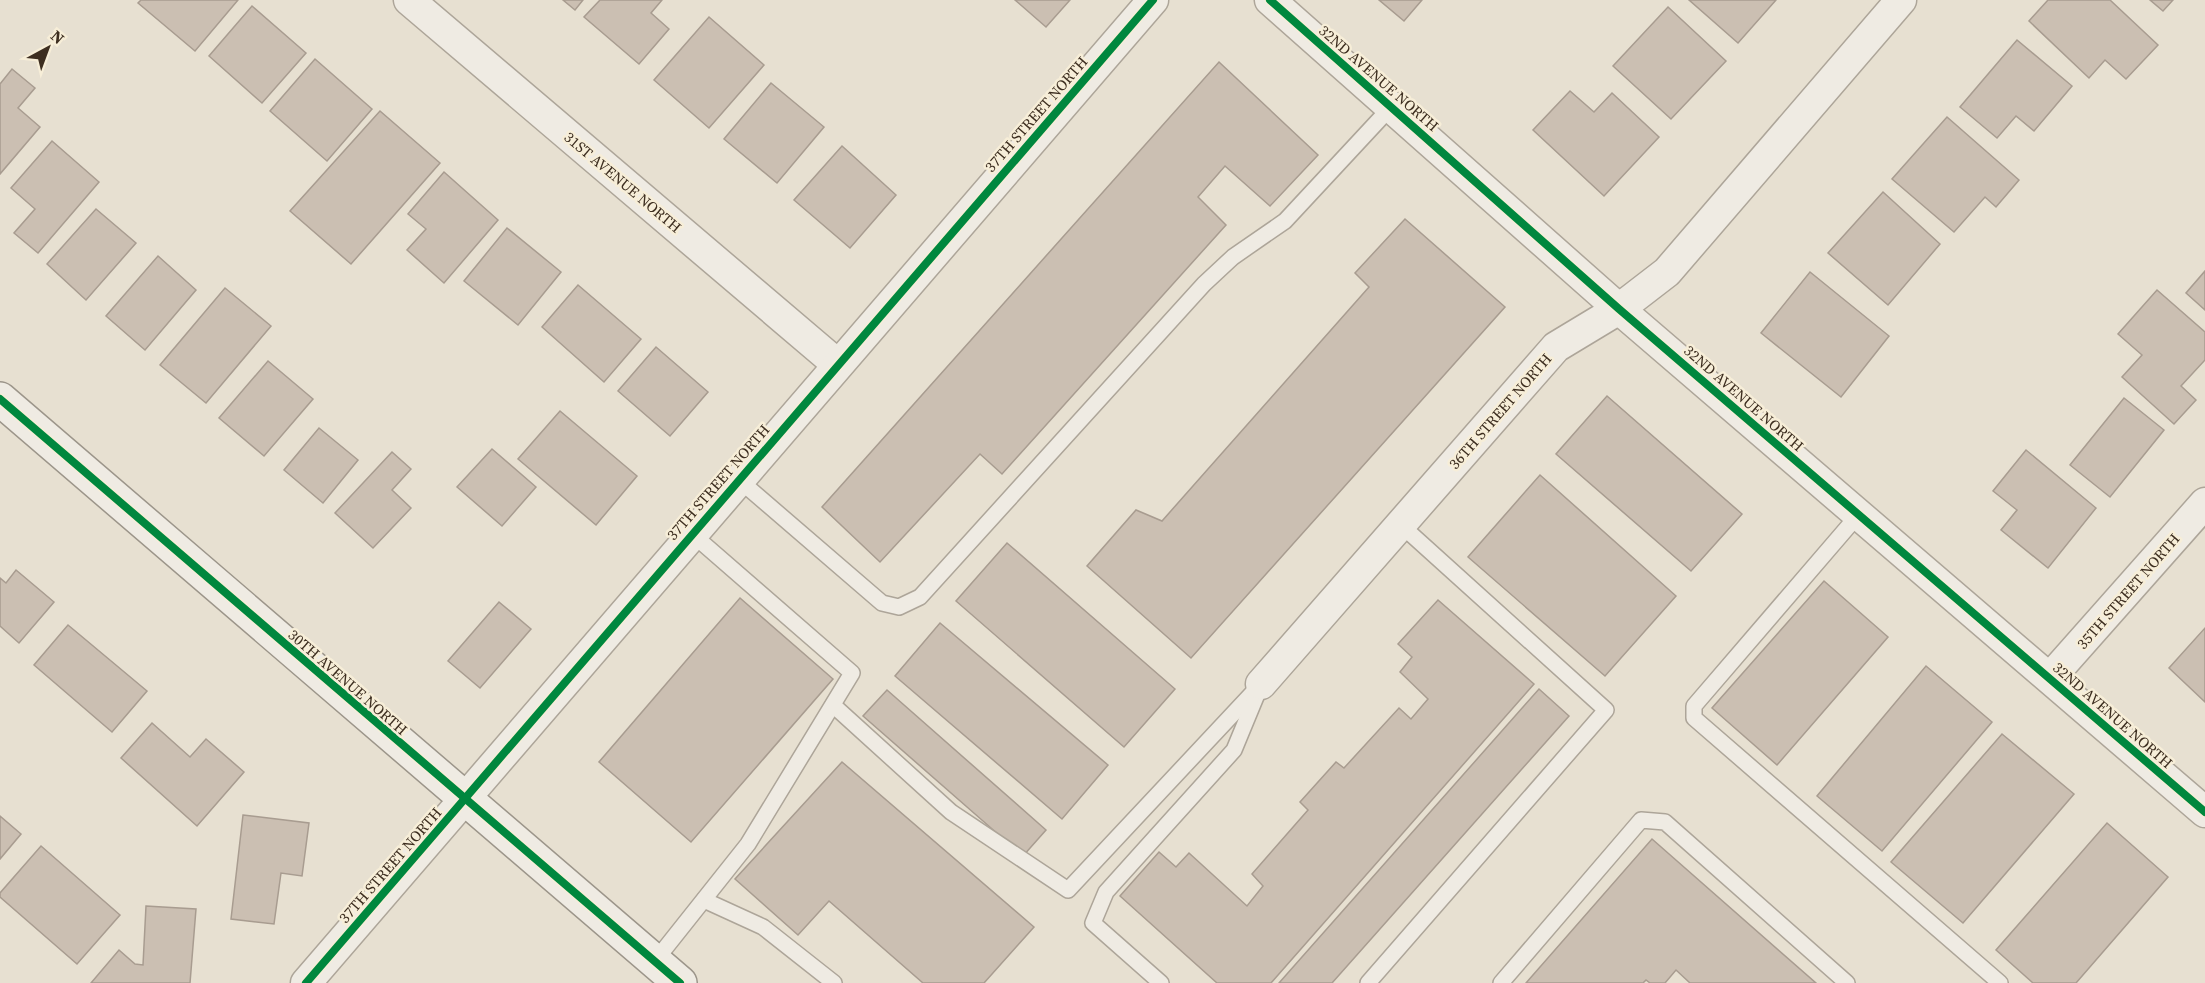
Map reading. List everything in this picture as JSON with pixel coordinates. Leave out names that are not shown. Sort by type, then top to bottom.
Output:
[{"type":"street","name":"31ST AVENUE NORTH","points":[[409,0],[837,364]]},
{"type":"street","name":"37TH STREET NORTH","points":[[306,983],[691,533],[1153,0]]},
{"type":"street","name":"32ND AVENUE NORTH","points":[[1270,0],[1619,309],[2204,809]]},
{"type":"street","name":"36TH STREET NORTH","points":[[1261,684],[1556,347],[1619,309],[1667,272],[1901,0]]},
{"type":"street","name":"30TH AVENUE NORTH","points":[[0,399],[680,983]]},
{"type":"street","name":"35TH STREET NORTH","points":[[2050,678],[2205,503]]},
{"type":"lane","points":[[738,479],[882,603],[899,607],[920,597],[1204,284],[1233,257],[1285,221],[1391,107]]},
{"type":"lane","points":[[1859,514],[1694,706],[1694,718],[2000,983]]},
{"type":"lane","points":[[1368,983],[1606,710],[1401,525]]},
{"type":"lane","points":[[656,961],[748,844],[852,673],[691,533]]},
{"type":"lane","points":[[833,705],[951,812],[1068,890],[1261,684]]},
{"type":"lane","points":[[1161,983],[1093,923],[1106,892],[1234,750],[1261,684]]},
{"type":"lane","points":[[1501,983],[1641,820],[1665,822],[1847,983]]},
{"type":"lane","points":[[704,900],[763,927],[834,983]]},
{"type":"building","points":[[141,0],[238,0],[195,51],[138,3]]},
{"type":"building","points":[[563,0],[583,0],[575,10]]},
{"type":"building","points":[[600,0],[662,0],[651,13],[669,29],[639,64],[584,17]]},
{"type":"building","points":[[1015,0],[1070,0],[1046,27]]},
{"type":"building","points":[[1379,0],[1422,0],[1404,21]]},
{"type":"building","points":[[1689,0],[1776,0],[1738,43]]},
{"type":"building","points":[[2048,0],[2110,0],[2158,45],[2126,79],[2105,60],[2089,78],[2029,21]]},
{"type":"building","points":[[2150,0],[2173,0],[2163,11]]},
{"type":"building","points":[[252,6],[306,53],[262,103],[209,56]]},
{"type":"building","points":[[1668,7],[1726,61],[1671,119],[1613,66]]},
{"type":"building","points":[[709,17],[764,65],[709,128],[654,80]]},
{"type":"building","points":[[2017,40],[2072,86],[2034,131],[2016,116],[1997,138],[1960,107]]},
{"type":"building","points":[[315,59],[372,109],[327,161],[270,111]]},
{"type":"building","points":[[1219,62],[1318,155],[1270,206],[1225,166],[1198,197],[1226,225],[1002,474],[980,454],[880,562],[822,507]]},
{"type":"building","points":[[12,69],[35,88],[18,108],[40,127],[0,174],[0,84]]},
{"type":"building","points":[[771,83],[824,127],[777,183],[724,139]]},
{"type":"building","points":[[1570,91],[1594,112],[1612,93],[1659,137],[1604,196],[1533,130]]},
{"type":"building","points":[[380,111],[440,163],[351,264],[290,211]]},
{"type":"building","points":[[1947,117],[2019,180],[1996,207],[1985,197],[1954,232],[1892,179]]},
{"type":"building","points":[[52,141],[99,182],[38,253],[14,233],[35,209],[11,188]]},
{"type":"building","points":[[842,146],[896,195],[850,248],[794,200]]},
{"type":"building","points":[[444,172],[498,220],[444,283],[407,250],[426,229],[408,214]]},
{"type":"building","points":[[1883,192],[1940,244],[1888,305],[1828,253]]},
{"type":"building","points":[[96,209],[136,243],[86,300],[47,264]]},
{"type":"building","points":[[1405,219],[1505,307],[1191,658],[1087,566],[1136,510],[1162,521],[1369,287],[1355,273]]},
{"type":"building","points":[[507,228],[561,272],[518,325],[464,281]]},
{"type":"building","points":[[158,256],[196,290],[145,350],[106,316]]},
{"type":"building","points":[[2205,271],[2205,310],[2186,293]]},
{"type":"building","points":[[1810,272],[1889,336],[1841,397],[1761,333]]},
{"type":"building","points":[[578,285],[641,339],[604,382],[542,327]]},
{"type":"building","points":[[225,288],[271,326],[206,403],[160,365]]},
{"type":"building","points":[[2157,290],[2205,332],[2205,360],[2181,386],[2196,400],[2174,424],[2122,377],[2142,355],[2118,334]]},
{"type":"building","points":[[656,347],[708,392],[670,436],[618,391]]},
{"type":"building","points":[[268,361],[313,399],[264,456],[219,418]]},
{"type":"building","points":[[1607,396],[1742,514],[1691,571],[1556,454]]},
{"type":"building","points":[[2124,398],[2164,430],[2110,497],[2070,465]]},
{"type":"building","points":[[560,411],[637,476],[596,525],[518,459]]},
{"type":"building","points":[[319,428],[358,460],[323,503],[284,470]]},
{"type":"building","points":[[492,449],[536,487],[502,526],[457,487]]},
{"type":"building","points":[[2026,450],[2096,508],[2048,568],[2001,530],[2017,510],[1993,491]]},
{"type":"building","points":[[392,452],[411,469],[392,490],[411,508],[373,548],[335,513]]},
{"type":"building","points":[[1540,475],[1676,596],[1605,676],[1468,557]]},
{"type":"building","points":[[1007,543],[1175,689],[1124,747],[956,601]]},
{"type":"building","points":[[16,570],[54,602],[19,643],[0,626],[0,578],[6,583]]},
{"type":"building","points":[[1824,581],[1888,637],[1777,765],[1712,708]]},
{"type":"building","points":[[740,598],[833,679],[691,842],[599,762]]},
{"type":"building","points":[[1438,600],[1534,684],[1271,983],[1217,983],[1120,896],[1159,852],[1176,867],[1189,853],[1247,906],[1263,886],[1252,874],[1308,810],[1300,802],[1336,762],[1344,768],[1399,708],[1411,719],[1428,699],[1400,672],[1412,657],[1398,644]]},
{"type":"building","points":[[499,602],[531,629],[480,688],[448,661]]},
{"type":"building","points":[[940,623],[1108,765],[1062,819],[895,676]]},
{"type":"building","points":[[68,625],[147,691],[112,732],[34,665]]},
{"type":"building","points":[[2205,628],[2205,702],[2169,668]]},
{"type":"building","points":[[1926,666],[1992,722],[1882,851],[1817,796]]},
{"type":"building","points":[[1539,689],[1569,716],[1332,983],[1279,983]]},
{"type":"building","points":[[887,690],[1046,830],[1023,856],[863,716]]},
{"type":"building","points":[[152,723],[190,757],[206,739],[244,772],[197,826],[121,758]]},
{"type":"building","points":[[2002,734],[2074,794],[1963,923],[1891,862]]},
{"type":"building","points":[[842,762],[1034,927],[984,983],[923,983],[829,901],[798,935],[735,879]]},
{"type":"building","points":[[243,815],[309,823],[302,876],[281,873],[274,924],[231,919]]},
{"type":"building","points":[[0,816],[21,834],[0,859]]},
{"type":"building","points":[[2107,823],[2168,877],[2076,983],[2033,983],[1996,950]]},
{"type":"building","points":[[1652,839],[1816,983],[1690,983],[1676,970],[1665,983],[1650,983],[1646,980],[1643,983],[1526,983]]},
{"type":"building","points":[[41,846],[120,915],[77,964],[0,897],[0,893]]},
{"type":"building","points":[[146,906],[196,909],[190,983],[91,983],[119,950],[135,964],[143,965]]},
{"type":"cycle path","points":[[306,983],[1153,0]]},
{"type":"cycle path","points":[[1270,0],[1619,309],[2205,812]]},
{"type":"cycle path","points":[[0,399],[680,983]]}]
